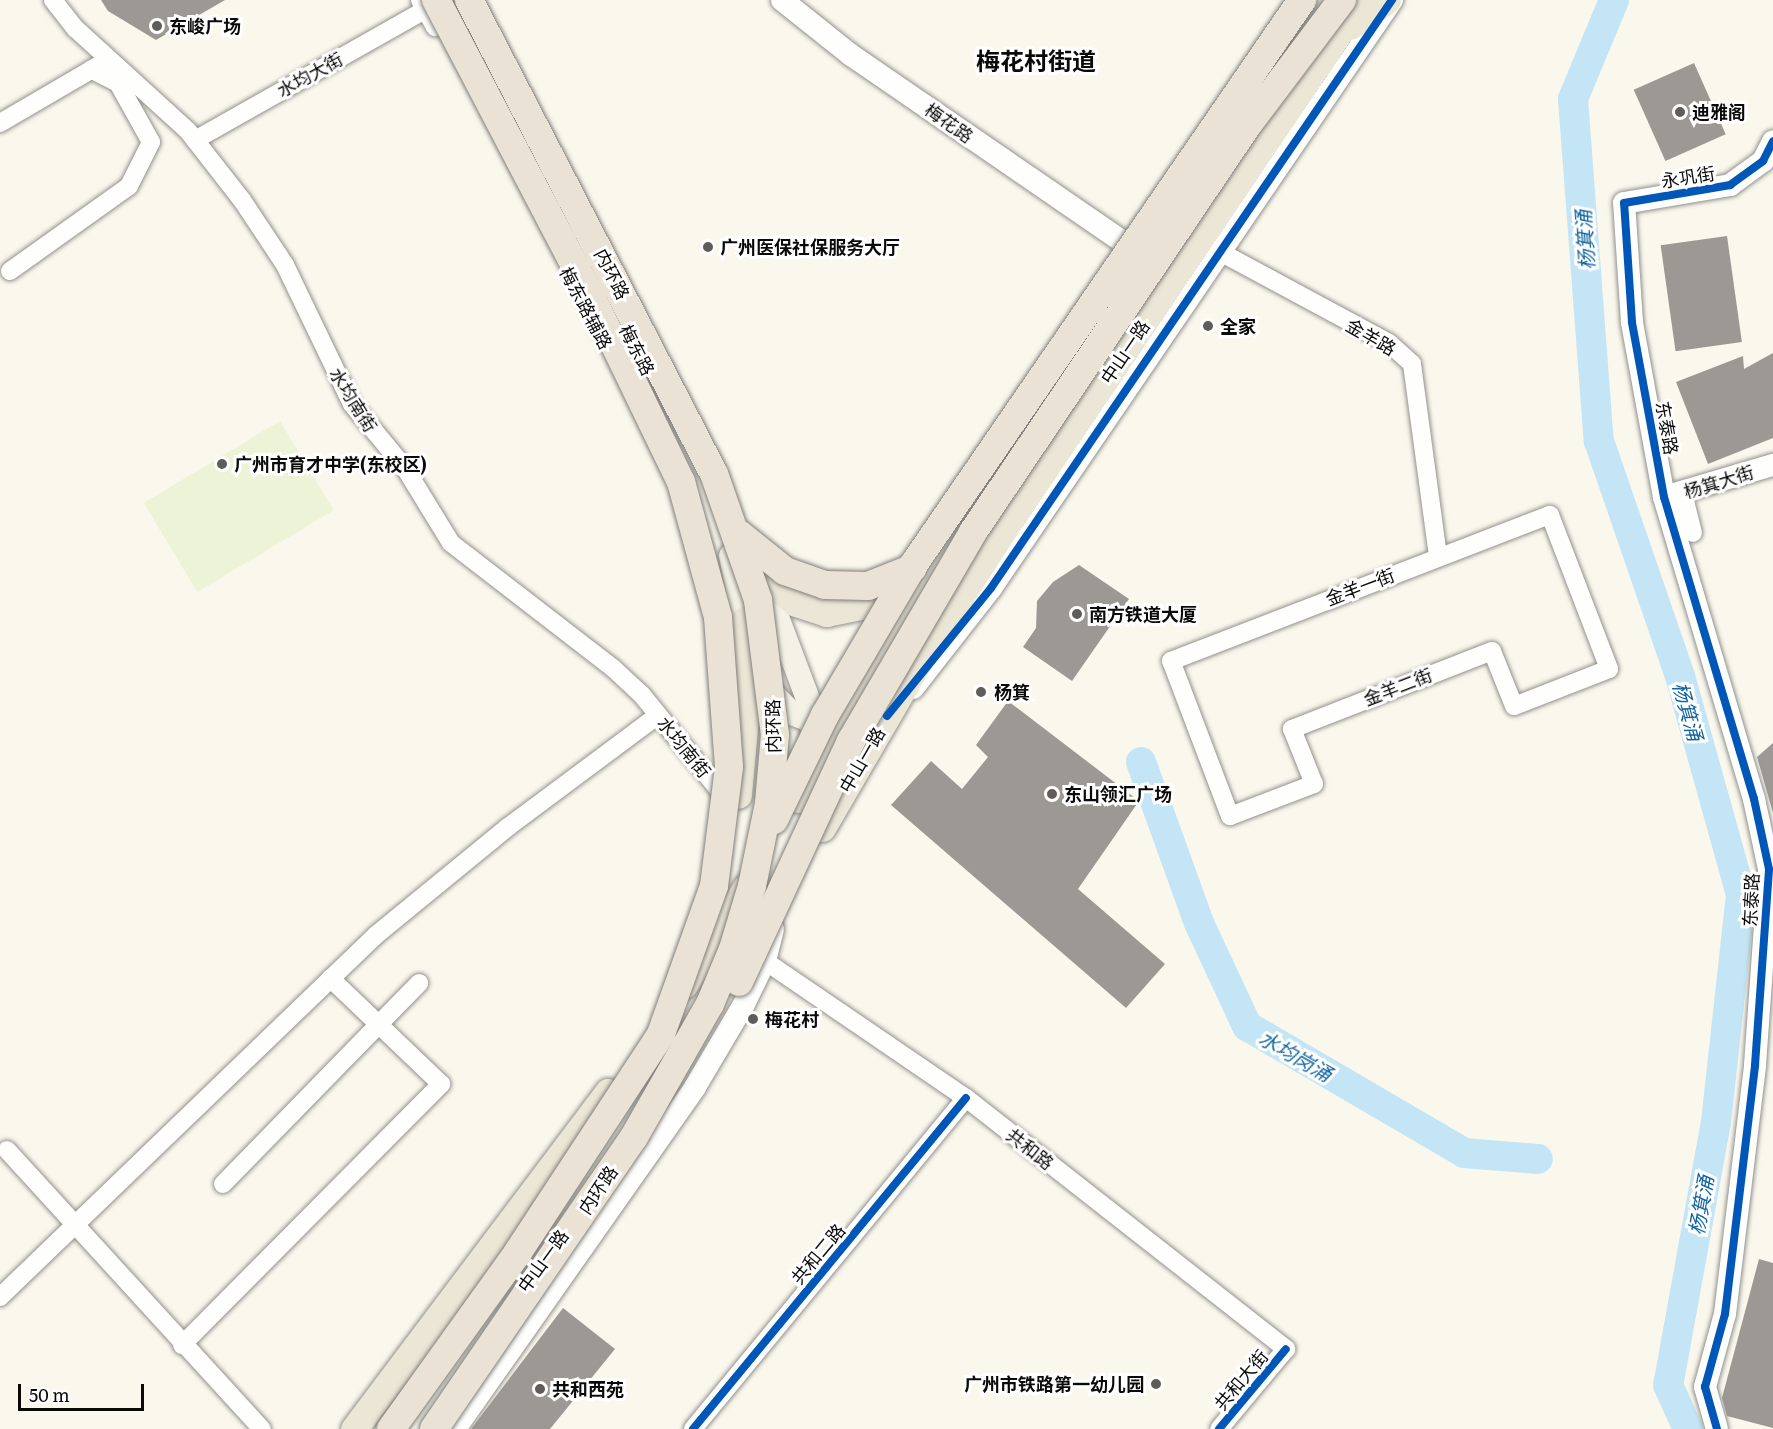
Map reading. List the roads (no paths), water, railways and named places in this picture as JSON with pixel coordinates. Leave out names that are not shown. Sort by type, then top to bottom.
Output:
[{"type":"highway","name":"内环路","points":[[434,1429],[538,1281],[659,1096],[723,976],[752,886],[769,803],[774,708],[758,600],[714,474],[469,0]]},
{"type":"highway","points":[[593,300],[736,531],[770,562],[809,582],[868,586],[924,561],[962,530],[1034,434],[1250,122],[1321,0]]},
{"type":"highway","points":[[661,1035],[718,936],[825,715],[894,595],[1321,0]]},
{"type":"highway","name":"内环路","points":[[390,1429],[525,1242],[661,1035],[705,915],[720,852],[729,767],[724,654],[711,579],[685,493],[593,300],[432,3]]},
{"type":"highway","points":[[538,1281],[631,1165],[690,1079],[720,1025],[851,741],[1034,434]]},
{"type":"main road","name":"梅东路","points":[[457,0],[606,268],[760,574],[825,725]]},
{"type":"main road","name":"中山一路","points":[[792,812],[825,725],[1182,199],[1321,0]]},
{"type":"main road","name":"中山一路","points":[[421,1429],[583,1207],[776,904],[887,716],[976,573],[1361,0]]},
{"type":"main road","points":[[1336,35],[1387,0]]},
{"type":"main road","name":"梅东路","points":[[432,3],[542,174],[711,498],[733,563],[752,657],[765,688],[783,708],[825,725]]},
{"type":"main road","points":[[1120,240],[1182,199]]},
{"type":"main road","points":[[760,574],[796,603],[840,613],[880,602],[936,564]]},
{"type":"main road","points":[[711,945],[735,810],[746,707],[745,620]]},
{"type":"main road","points":[[716,1000],[738,926],[809,756],[825,725],[851,731],[887,716]]},
{"type":"main road","points":[[354,1429],[566,1149],[711,945],[763,859]]},
{"type":"street","name":"水均南街","points":[[52,0],[76,29],[111,58],[195,140],[285,265],[352,404],[405,468],[451,543],[478,568],[563,625],[638,691],[735,810]]},
{"type":"street","name":"梅东路辅路","points":[[480,0],[584,200],[606,268]]},
{"type":"street","name":"梅花路","points":[[782,0],[851,55],[1120,240]]},
{"type":"street","points":[[840,613],[875,593],[910,551],[1120,240],[1288,0]]},
{"type":"street","points":[[887,716],[991,588],[1222,253],[1392,0]]},
{"type":"street","name":"梅东路辅路","points":[[432,3],[521,185],[745,620]]},
{"type":"street","name":"水均大街","points":[[195,140],[432,3]]},
{"type":"street","points":[[0,123],[111,58]]},
{"type":"street","points":[[10,271],[129,186],[152,142],[118,83],[91,69]]},
{"type":"street","name":"永巩街","points":[[1624,203],[1730,185],[1763,161],[1773,141]]},
{"type":"street","points":[[521,185],[542,174]]},
{"type":"street","name":"东泰路","points":[[1624,203],[1632,322],[1673,495],[1754,799],[1768,869],[1755,1065],[1725,1314],[1705,1387],[1717,1429]]},
{"type":"street","points":[[1120,240],[1162,229],[1224,205]]},
{"type":"street","points":[[1120,240],[1129,278],[1121,356]]},
{"type":"street","name":"金羊路","points":[[1222,253],[1389,343],[1412,364],[1438,556]]},
{"type":"street","name":"杨箕大街","points":[[1673,495],[1773,465]]},
{"type":"street","points":[[1673,495],[1693,533]]},
{"type":"street","name":"金羊一街","points":[[1230,816],[1171,662],[1438,556],[1550,514],[1610,669]]},
{"type":"street","name":"金羊二街","points":[[1230,816],[1314,784],[1292,729],[1481,655],[1492,651],[1514,706],[1610,669]]},
{"type":"street","points":[[0,1297],[73,1223],[330,978],[508,826],[658,715]]},
{"type":"street","points":[[455,1429],[647,1158],[720,1047],[765,961],[776,904]]},
{"type":"street","name":"共和路","points":[[765,961],[966,1098],[1286,1349]]},
{"type":"street","points":[[182,1345],[441,1084],[377,1026],[330,978]]},
{"type":"street","points":[[223,1184],[419,983]]},
{"type":"street","name":"共和二路","points":[[693,1429],[966,1098]]},
{"type":"street","points":[[7,1150],[182,1345],[262,1429]]},
{"type":"street","points":[[583,1207],[647,1158]]},
{"type":"street","name":"共和大街","points":[[1228,1426],[1286,1349]]},
{"type":"waterway","name":"杨箕涌","points":[[1614,0],[1573,99],[1599,441],[1680,676],[1741,895],[1716,1122],[1668,1385],[1688,1429]]},
{"type":"waterway","name":"水均岗涌","points":[[1141,762],[1199,923],[1247,1026],[1464,1153],[1538,1159]]},
{"type":"place","name":"东峻广场","points":[[157,26]]},
{"type":"place","name":"迪雅阁","points":[[1680,112]]},
{"type":"place","name":"广州医保社保服务大厅","points":[[708,247]]},
{"type":"place","name":"全家","points":[[1208,326]]},
{"type":"place","name":"广州市育才中学(东校区)","points":[[222,464]]},
{"type":"place","name":"南方铁道大厦","points":[[1077,614]]},
{"type":"place","name":"杨箕","points":[[981,692]]},
{"type":"place","name":"东山领汇广场","points":[[1052,794]]},
{"type":"place","name":"梅花村","points":[[753,1019]]},
{"type":"place","name":"广州市铁路第一幼儿园","points":[[1156,1384]]},
{"type":"place","name":"共和西苑","points":[[540,1389]]},
{"type":"district","name":"梅花村街道","points":[[1036,60]]}]
